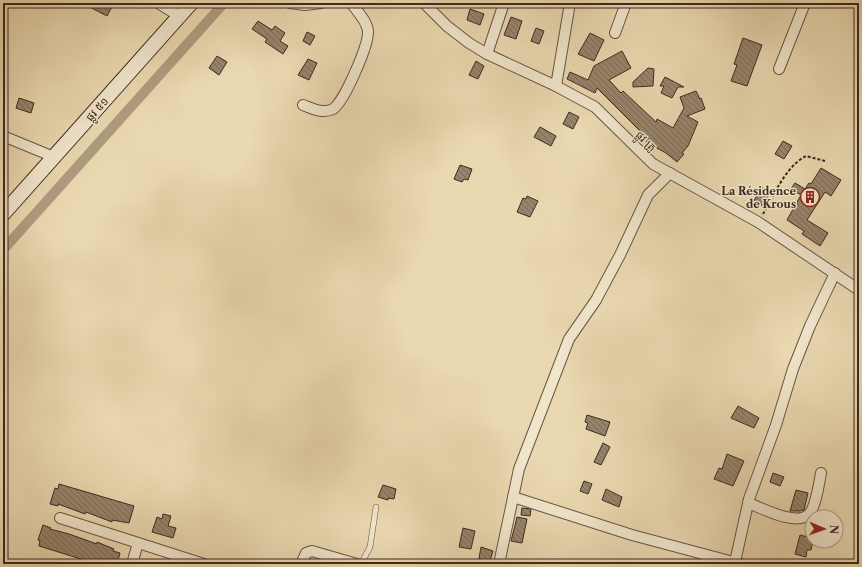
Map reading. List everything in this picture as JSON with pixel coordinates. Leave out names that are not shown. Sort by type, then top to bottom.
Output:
[{"type":"main road","name":"ផ្លូវ ៥១","points":[[3,214],[191,3]]},
{"type":"street","points":[[158,3],[179,16]]},
{"type":"street","points":[[290,3],[321,3]]},
{"type":"street","points":[[303,105],[325,112],[334,108],[340,102],[351,80],[362,52],[368,31],[367,26],[351,3]]},
{"type":"street","name":"ផ្លូវ គ្រូ","points":[[424,3],[457,35],[487,54],[556,86],[595,107],[646,158],[758,222],[859,290]]},
{"type":"street","points":[[487,54],[504,3]]},
{"type":"street","points":[[556,86],[570,3]]},
{"type":"street","points":[[615,33],[626,3]]},
{"type":"street","points":[[779,69],[805,3]]},
{"type":"street","points":[[3,136],[54,157]]},
{"type":"street","points":[[499,564],[519,469],[569,339],[599,294],[620,255],[648,195],[670,173]]},
{"type":"street","points":[[513,497],[632,535],[738,563],[748,503],[793,369],[810,326],[835,273]]},
{"type":"street","points":[[748,503],[788,518],[804,517],[809,514],[813,507],[821,473]]},
{"type":"street","points":[[60,518],[204,564]]},
{"type":"street","points":[[132,564],[138,543]]},
{"type":"street","points":[[301,564],[306,553],[312,551],[356,564]]},
{"type":"lane","points":[[362,564],[370,547],[376,507]]},
{"type":"path","points":[[758,222],[789,170],[796,163],[806,156],[825,161]]},
{"type":"building","points":[[82,3],[114,3],[107,16]]},
{"type":"building","points":[[470,9],[484,14],[480,25],[467,20]]},
{"type":"building","points":[[511,17],[522,21],[516,39],[504,35]]},
{"type":"building","points":[[258,21],[272,30],[275,26],[285,33],[280,41],[288,46],[283,54],[265,42],[267,39],[252,29]]},
{"type":"building","points":[[536,28],[544,31],[539,44],[531,41]]},
{"type":"building","points":[[307,32],[315,36],[310,45],[303,41]]},
{"type":"building","points":[[590,33],[604,40],[594,61],[578,54]]},
{"type":"building","points":[[743,38],[762,45],[747,86],[731,81],[737,65],[734,64]]},
{"type":"building","points":[[622,51],[631,68],[609,80],[621,93],[623,91],[656,122],[657,119],[673,128],[684,108],[680,97],[696,91],[700,99],[701,98],[705,109],[687,116],[698,122],[688,146],[682,153],[684,154],[677,162],[666,153],[646,142],[648,139],[597,88],[595,93],[567,79],[570,72],[588,80],[594,66]]},
{"type":"building","points":[[217,56],[227,62],[219,75],[209,68]]},
{"type":"building","points":[[308,59],[317,63],[309,80],[298,75]]},
{"type":"building","points":[[476,61],[484,66],[478,79],[469,75]]},
{"type":"building","points":[[648,68],[654,69],[653,86],[633,87],[633,82]]},
{"type":"building","points":[[665,77],[684,87],[678,87],[672,98],[661,93],[664,86],[660,86]]},
{"type":"building","points":[[19,98],[34,103],[31,113],[16,108]]},
{"type":"building","points":[[569,112],[579,117],[573,129],[563,124]]},
{"type":"building","points":[[540,127],[556,136],[551,146],[534,137]]},
{"type":"building","points":[[783,141],[792,146],[784,159],[775,154]]},
{"type":"building","points":[[460,165],[472,169],[468,180],[464,179],[462,182],[454,179]]},
{"type":"building","points":[[821,168],[841,180],[831,196],[825,192],[807,220],[828,233],[820,246],[802,234],[804,231],[787,220],[801,195],[791,189],[795,183],[805,189],[809,183],[811,184]]},
{"type":"building","points":[[761,187],[770,192],[763,206],[754,201]]},
{"type":"building","points":[[527,196],[538,201],[530,217],[517,212],[523,198],[526,199]]},
{"type":"building","points":[[738,406],[759,418],[754,428],[731,418]]},
{"type":"building","points":[[587,415],[610,422],[605,436],[586,429],[588,423],[585,422]]},
{"type":"building","points":[[603,443],[610,447],[601,465],[594,462]]},
{"type":"building","points":[[727,454],[744,461],[733,486],[714,479],[719,468],[722,469]]},
{"type":"building","points":[[773,473],[784,477],[780,486],[770,482]]},
{"type":"building","points":[[584,481],[592,484],[588,494],[580,491]]},
{"type":"building","points":[[59,484],[134,506],[129,523],[112,520],[112,522],[86,512],[85,514],[58,504],[58,506],[50,504],[55,488],[58,489]]},
{"type":"building","points":[[383,485],[396,489],[394,499],[388,498],[388,500],[378,497]]},
{"type":"building","points":[[606,489],[622,497],[619,507],[602,500]]},
{"type":"building","points":[[796,490],[808,493],[804,510],[790,511]]},
{"type":"building","points":[[522,508],[531,509],[530,516],[521,515]]},
{"type":"building","points":[[163,514],[171,516],[168,526],[176,528],[173,538],[152,532],[157,517],[162,519]]},
{"type":"building","points":[[517,517],[527,519],[522,543],[511,541]]},
{"type":"building","points":[[43,525],[51,528],[50,529],[97,544],[97,542],[114,549],[113,551],[120,553],[117,564],[97,564],[39,546],[40,541],[38,540]]},
{"type":"building","points":[[463,528],[475,531],[471,549],[459,547]]},
{"type":"building","points":[[800,535],[804,536],[804,549],[811,550],[807,550],[806,557],[795,554]]},
{"type":"building","points":[[481,547],[493,551],[489,564],[478,564]]},
{"type":"waterway","points":[[3,250],[224,3]]},
{"type":"place","name":"La Résidence de Krous","points":[[810,197]]}]
